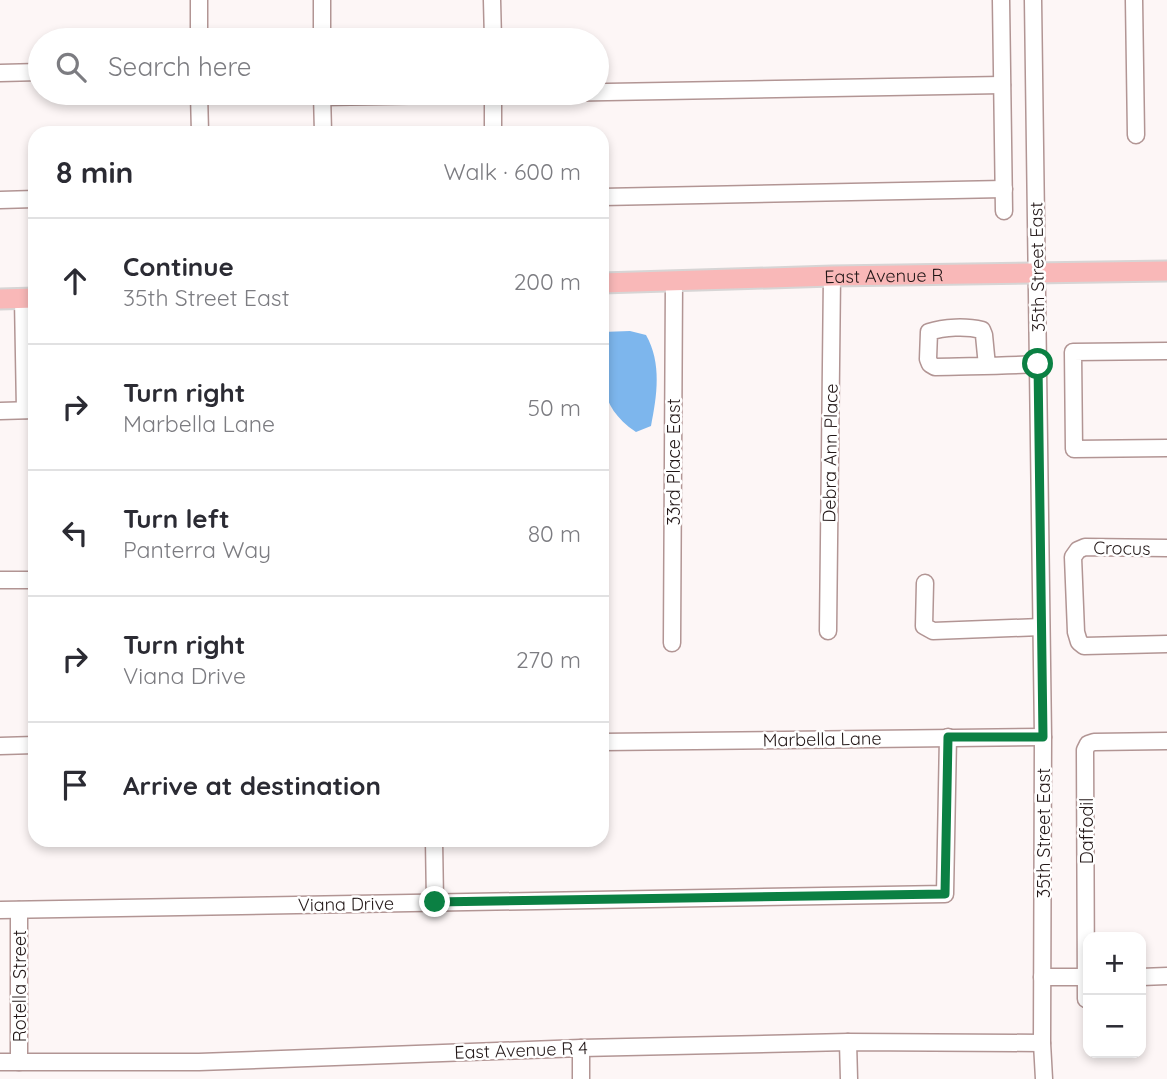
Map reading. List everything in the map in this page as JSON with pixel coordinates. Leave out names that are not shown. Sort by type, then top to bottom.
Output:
[{"type":"main road","name":"East Avenue R","points":[[609,283],[1167,271]]},
{"type":"main road","points":[[0,299],[28,298]]},
{"type":"street","points":[[199,0],[199,28]]},
{"type":"street","points":[[322,0],[322,28]]},
{"type":"street","points":[[492,0],[493,28]]},
{"type":"street","points":[[1001,0],[1004,211]]},
{"type":"street","name":"35th Street East","points":[[1033,0],[1043,737],[1044,1079]]},
{"type":"street","points":[[1134,0],[1136,135]]},
{"type":"street","points":[[0,73],[28,72]]},
{"type":"street","points":[[609,92],[1002,85]]},
{"type":"street","points":[[199,105],[200,126]]},
{"type":"street","points":[[322,105],[323,126]]},
{"type":"street","points":[[493,105],[494,126]]},
{"type":"street","points":[[609,197],[1004,189]]},
{"type":"street","points":[[0,200],[28,199]]},
{"type":"street","name":"Debra Ann Place","points":[[828,631],[832,276]]},
{"type":"street","name":"33rd Place East","points":[[672,643],[674,281]]},
{"type":"street","points":[[1167,351],[1073,352],[1074,449],[1167,448]]},
{"type":"street","points":[[987,366],[1038,364]]},
{"type":"street","points":[[0,411],[28,410]]},
{"type":"street","name":"Crocus","points":[[1167,548],[1085,547],[1073,556],[1076,632],[1079,642],[1084,646],[1167,644]]},
{"type":"street","points":[[0,580],[28,580]]},
{"type":"street","points":[[925,583],[924,626],[933,631],[1041,627]]},
{"type":"street","name":"Viana Drive","points":[[0,910],[945,894],[948,737]]},
{"type":"street","name":"Marbella Lane","points":[[609,742],[1043,737]]},
{"type":"street","name":"Daffodil","points":[[1087,932],[1087,744],[1167,741]]},
{"type":"street","points":[[0,746],[28,746]]},
{"type":"street","points":[[434,847],[435,902]]},
{"type":"street","name":"Rotella Street","points":[[19,910],[19,1062]]},
{"type":"street","points":[[1146,977],[1167,976]]},
{"type":"street","points":[[1042,977],[1083,977]]},
{"type":"street","points":[[848,1042],[849,1079]]},
{"type":"street","name":"East Avenue R 4","points":[[0,1062],[199,1062],[581,1048],[848,1042],[1042,1043]]},
{"type":"street","points":[[581,1048],[581,1079]]},
{"type":"street","points":[[199,1062],[199,1079]]},
{"type":"water","points":[[630,331],[646,335],[654,357],[656,391],[651,426],[636,432],[623,422],[609,402],[609,332]]},
{"type":"route","points":[[435,902],[945,894],[948,737],[1043,737],[1038,364]]}]
